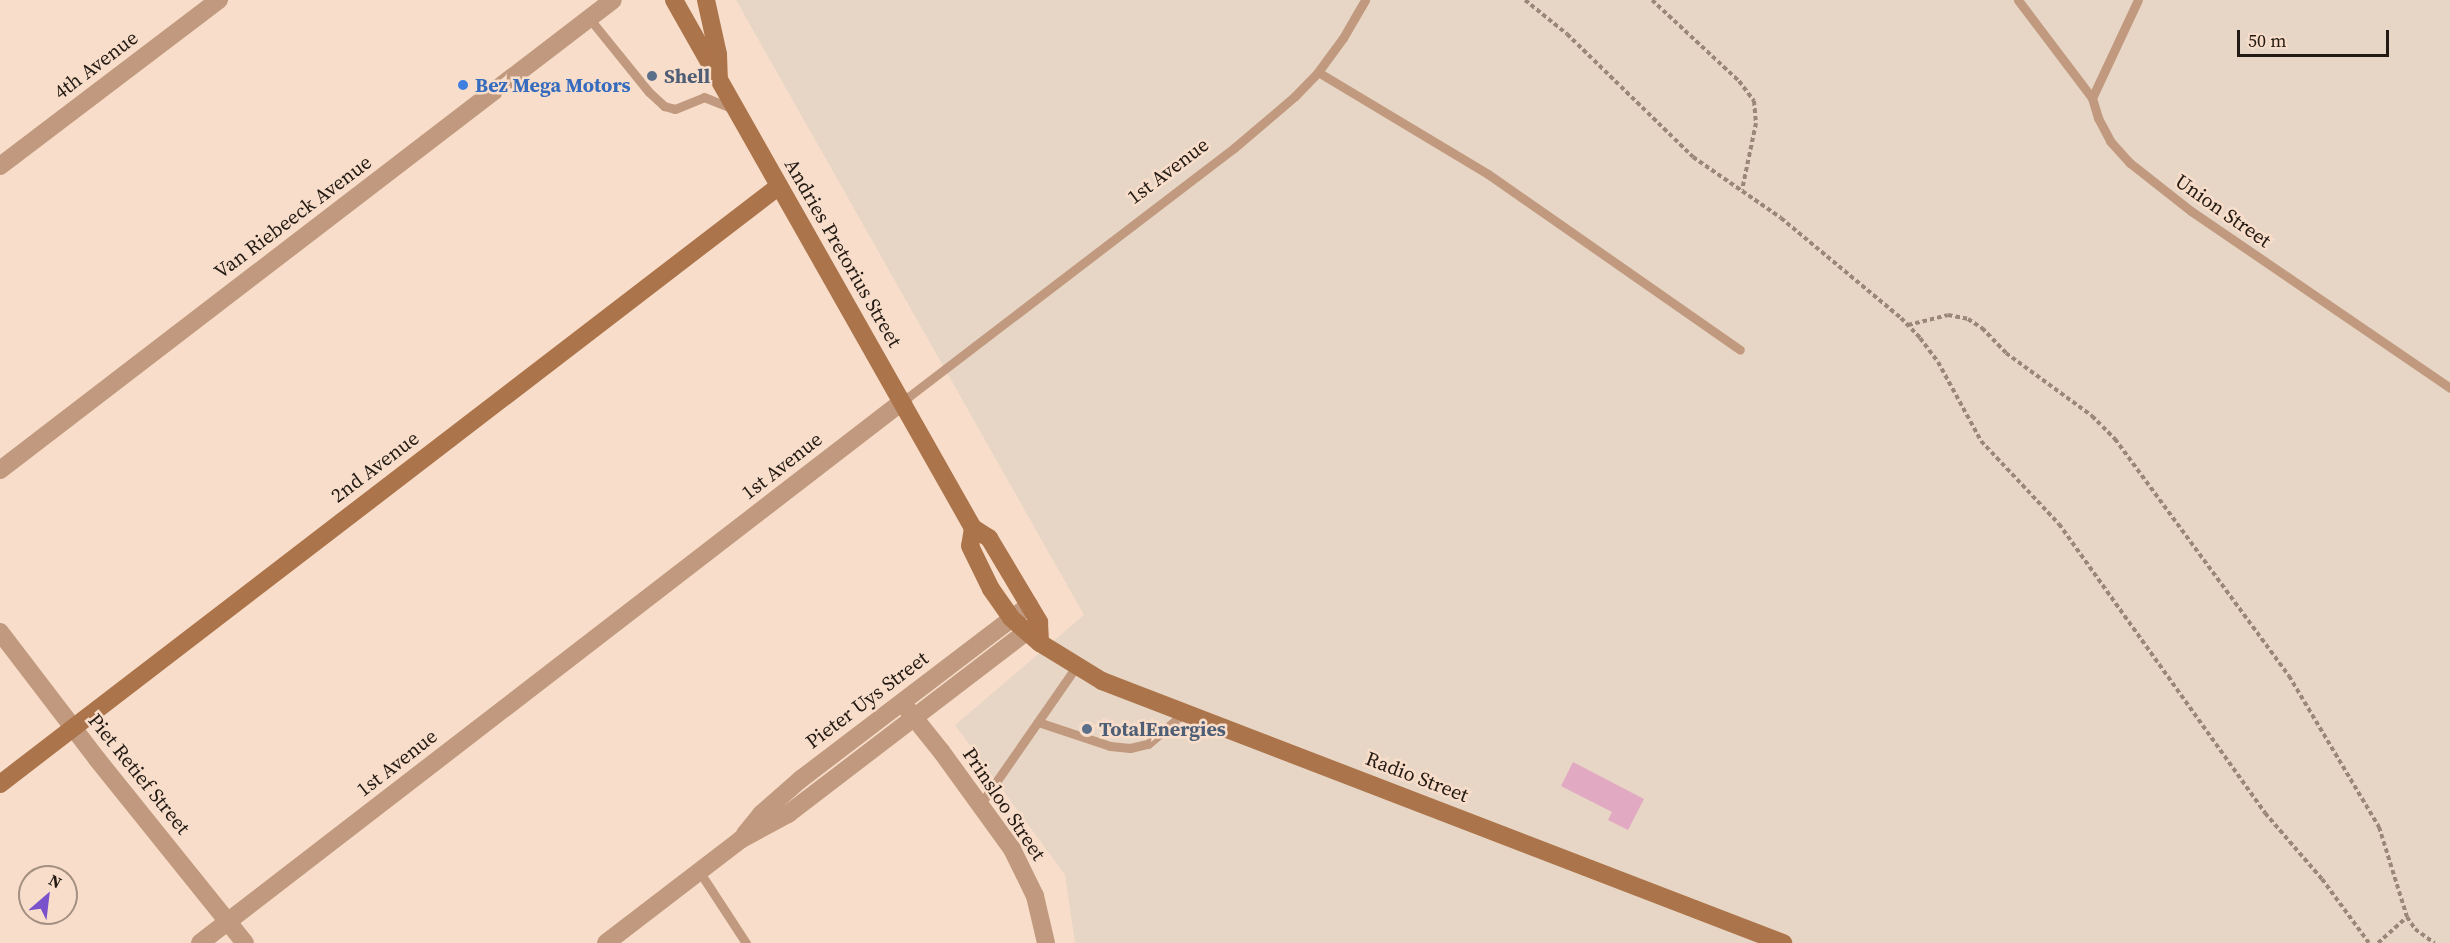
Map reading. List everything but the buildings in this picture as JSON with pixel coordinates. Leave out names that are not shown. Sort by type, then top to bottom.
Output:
[{"type":"street","name":"4th Avenue","points":[[0,166],[219,0]]},
{"type":"street","name":"Van Riebeeck Avenue","points":[[0,470],[613,0]]},
{"type":"street","name":"Andries Pretorius Street","points":[[674,0],[973,528],[989,538],[1029,605],[1035,633]]},
{"type":"street","points":[[706,0],[718,54],[720,83]]},
{"type":"street","name":"2nd Avenue","points":[[0,784],[779,186]]},
{"type":"street","name":"1st Avenue","points":[[200,943],[903,401]]},
{"type":"street","name":"Andries Pretorius Street","points":[[973,528],[970,546],[991,589],[1011,618],[1035,633]]},
{"type":"street","name":"Pieter Uys Street","points":[[740,840],[761,814],[801,779],[1029,605]]},
{"type":"street","name":"Piet Retief Street","points":[[0,632],[73,728],[229,920],[245,943]]},
{"type":"street","name":"Pieter Uys Street","points":[[606,943],[740,840],[788,814],[914,719],[1035,633]]},
{"type":"street","name":"Radio Street","points":[[1035,633],[1076,667],[1102,681],[1498,831],[1783,943]]},
{"type":"street","name":"Prinsloo Street","points":[[902,702],[980,805],[1024,871],[1035,896],[1046,943]]},
{"type":"lane","name":"1st Avenue","points":[[903,401],[1234,148],[1318,72],[1344,38],[1365,0]]},
{"type":"lane","name":"Union Street","points":[[2018,0],[2092,98],[2098,118],[2110,141],[2155,185],[2296,285],[2450,388]]},
{"type":"lane","points":[[2092,98],[2138,0]]},
{"type":"lane","points":[[590,18],[648,92],[664,106],[675,109],[704,97],[735,110]]},
{"type":"lane","points":[[1318,72],[1488,174],[1740,350]]},
{"type":"lane","points":[[980,805],[1076,667]]},
{"type":"lane","points":[[1038,722],[1110,746],[1130,748],[1148,744],[1184,713]]},
{"type":"lane","points":[[699,871],[746,943]]},
{"type":"path","points":[[1525,0],[1567,34],[1693,158],[1781,218],[1908,325],[1938,362],[1981,441],[2059,524],[2265,813],[2322,879],[2369,943]]},
{"type":"path","points":[[1652,0],[1739,81],[1754,101],[1756,123],[1742,190]]},
{"type":"path","points":[[1908,325],[1948,315],[1968,319],[1982,328],[2006,353],[2092,416],[2115,439],[2289,676],[2379,827],[2407,917],[2415,929],[2434,943]]},
{"type":"path","points":[[2378,943],[2407,917]]},
{"type":"shaded area","points":[[736,0],[2450,0],[2450,943],[1075,943],[1065,875],[955,725],[1084,615]]},
{"type":"place","name":"Shell","points":[[652,76]]},
{"type":"place","name":"Bez Mega Motors","points":[[463,85]]},
{"type":"place","name":"TotalEnergies","points":[[1087,729]]}]
